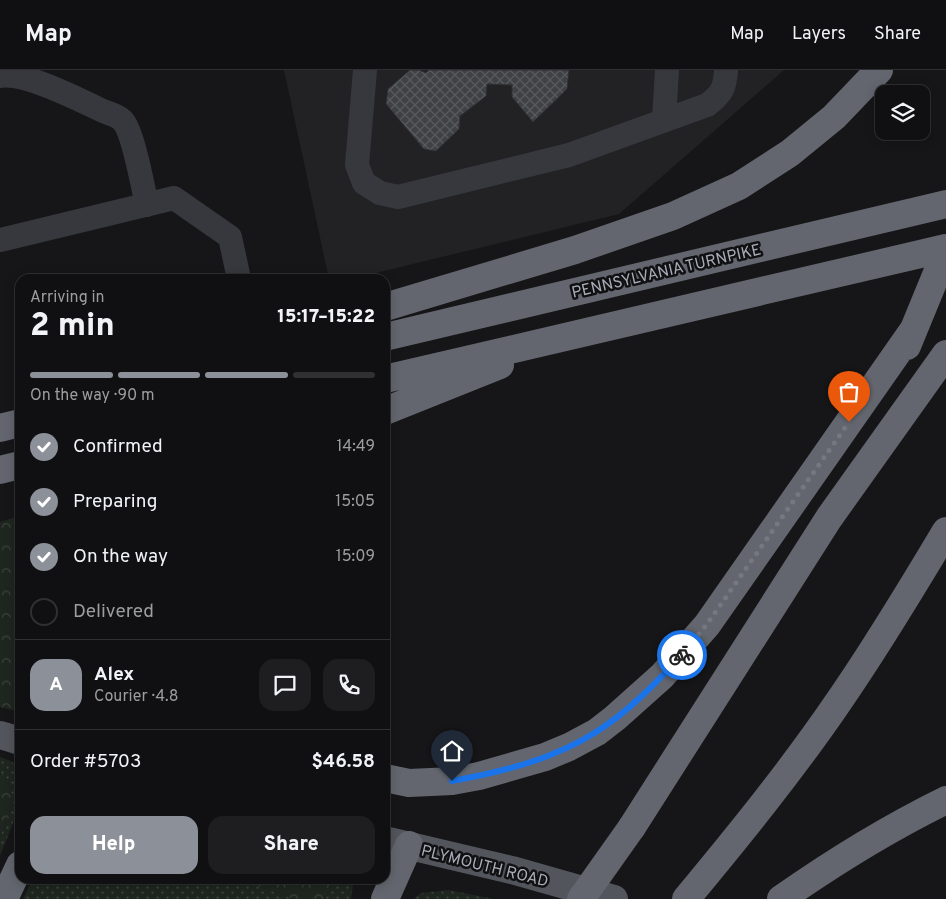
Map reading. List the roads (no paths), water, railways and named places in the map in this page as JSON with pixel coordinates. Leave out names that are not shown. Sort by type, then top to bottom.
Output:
[{"type":"highway","points":[[390,306],[575,250],[673,216],[739,186],[790,153],[827,123],[879,70]]},
{"type":"highway","name":"PENNSYLVANIA TURNPIKE","points":[[390,336],[946,204]]},
{"type":"highway","points":[[829,518],[914,329],[946,250]]},
{"type":"highway","points":[[390,377],[946,250]]},
{"type":"highway","points":[[390,779],[410,783],[452,781],[479,776],[545,757],[569,747],[597,732],[615,718],[662,676],[707,624],[914,329]]},
{"type":"highway","points":[[390,409],[586,331]]},
{"type":"highway","points":[[581,899],[632,827],[829,518],[946,354]]},
{"type":"highway","points":[[0,428],[15,424]]},
{"type":"highway","points":[[0,470],[15,466]]},
{"type":"highway","points":[[686,899],[746,827],[839,702],[904,601],[946,531]]},
{"type":"highway","points":[[781,899],[847,854],[946,800]]},
{"type":"highway","points":[[390,876],[397,843]]},
{"type":"highway","points":[[4,899],[15,876]]},
{"type":"highway","points":[[385,899],[388,884]]},
{"type":"main road","points":[[0,735],[15,740]]},
{"type":"main road","name":"PLYMOUTH ROAD","points":[[397,843],[512,870],[614,899]]},
{"type":"lane","points":[[365,70],[357,165],[364,183],[380,193],[398,197],[569,155],[707,105],[719,96],[725,83],[726,70]]},
{"type":"lane","points":[[664,120],[667,70]]},
{"type":"lane","points":[[0,76],[8,75],[27,79],[74,97],[122,120],[129,131],[147,205]]},
{"type":"lane","points":[[0,240],[174,198],[230,237],[238,274]]}]
